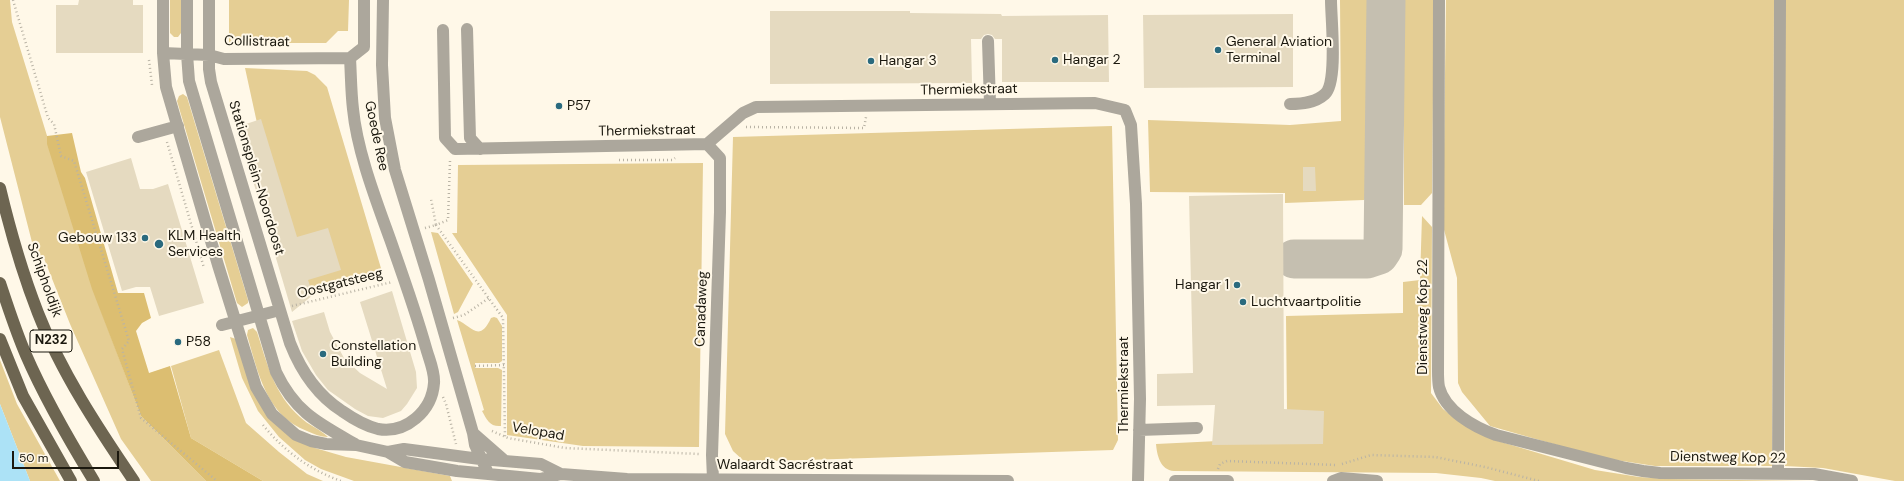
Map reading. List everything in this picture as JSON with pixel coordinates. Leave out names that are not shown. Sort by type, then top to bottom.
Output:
[{"type":"main road","name":"Schipholdijk","points":[[0,188],[17,252],[38,314],[78,392],[134,481]]},
{"type":"main road","name":"N232","points":[[0,283],[14,326],[39,383],[56,418],[94,481]]},
{"type":"main road","points":[[0,339],[23,396],[71,481]]},
{"type":"street","points":[[163,0],[163,53],[166,87],[256,387],[272,414],[296,435],[311,441],[326,444],[356,445],[388,452],[405,462],[457,471],[488,473]]},
{"type":"street","points":[[187,0],[187,54],[189,82],[276,372],[289,396],[311,418],[356,445]]},
{"type":"street","name":"Stationsplein-Noordoost","points":[[209,0],[209,55],[211,82],[296,358],[311,382],[331,403],[356,419],[378,429],[389,429],[406,425],[420,415],[426,407],[433,390],[434,373],[404,279]]},
{"type":"street","points":[[350,58],[364,47],[364,0]]},
{"type":"street","points":[[383,0],[382,65],[385,118],[395,170],[429,280],[473,433],[475,445],[480,459],[488,473]]},
{"type":"street","points":[[1290,104],[1304,104],[1317,100],[1325,94],[1330,86],[1332,71],[1331,0]]},
{"type":"street","name":"Dienstweg Kop 22","points":[[1439,0],[1438,371],[1439,386],[1449,406],[1485,431],[1496,435],[1626,468],[1660,473],[1814,474],[1852,481]]},
{"type":"street","points":[[1778,474],[1780,0]]},
{"type":"street","points":[[443,30],[445,138],[453,155]]},
{"type":"street","points":[[467,30],[470,138],[480,149]]},
{"type":"street","points":[[988,41],[990,104]]},
{"type":"street","name":"Collistraat","points":[[163,53],[209,55],[224,59],[350,58]]},
{"type":"street","name":"Goede Ree","points":[[350,58],[353,110],[365,166],[404,279]]},
{"type":"street","name":"Thermiekstraat","points":[[453,155],[480,149],[707,144],[743,113],[756,107],[1095,103],[1125,110],[1131,125],[1136,204],[1139,430],[1138,481]]},
{"type":"street","points":[[138,137],[178,126]]},
{"type":"street","name":"Canadaweg","points":[[707,144],[720,158],[720,212],[712,455],[713,479]]},
{"type":"street","points":[[222,325],[280,310]]},
{"type":"street","points":[[1139,430],[1197,428]]},
{"type":"street","points":[[473,433],[505,461]]},
{"type":"street","points":[[388,452],[404,449],[480,459]]},
{"type":"street","name":"Walaardt Sacréstraat","points":[[480,459],[541,464],[561,474]]},
{"type":"street","name":"Walaardt Sacréstraat","points":[[488,473],[540,479],[561,474],[626,479],[1008,481]]},
{"type":"street","points":[[1333,481],[1341,478],[1377,481]]},
{"type":"street","points":[[1175,481],[1228,481]]},
{"type":"path","points":[[13,0],[48,118],[54,124],[61,156],[74,161],[129,341],[122,349],[141,418],[217,481]]},
{"type":"path","points":[[745,127],[864,128],[867,106]]},
{"type":"path","points":[[453,155],[448,220],[436,225],[503,318],[505,437]]},
{"type":"path","points":[[617,160],[672,160],[679,156]]},
{"type":"path","name":"Oostgatsteeg","points":[[280,310],[404,279]]},
{"type":"path","points":[[452,318],[464,315],[489,298]]},
{"type":"path","points":[[450,312],[454,326]]},
{"type":"path","points":[[475,366],[504,366]]},
{"type":"path","points":[[433,390],[441,395],[446,404],[456,441],[456,456]]},
{"type":"path","name":"Velopad","points":[[488,429],[505,437],[565,448],[712,455]]},
{"type":"path","points":[[1217,481],[1218,467],[1220,464],[1227,461],[1339,465],[1371,455],[1435,457],[1485,467],[1538,481]]},
{"type":"shaded area","points":[[0,0],[10,0],[12,22],[100,308],[141,416],[206,481],[151,481],[121,439],[70,324],[43,256],[35,254],[0,117]]},
{"type":"shaded area","points":[[170,0],[181,0],[181,33],[178,37],[174,37],[170,33]]},
{"type":"shaded area","points":[[229,0],[349,0],[348,31],[338,31],[326,43],[229,43]]},
{"type":"shaded area","points":[[1340,0],[1368,0],[1367,195],[1364,200],[1285,203],[1285,193],[1150,192],[1148,120],[1290,125],[1341,121]]},
{"type":"shaded area","points":[[1404,0],[1434,0],[1432,193],[1421,205],[1404,205]]},
{"type":"shaded area","points":[[1446,0],[1774,0],[1772,466],[1655,466],[1603,458],[1490,426],[1462,392],[1458,383],[1457,278],[1443,226]]},
{"type":"shaded area","points":[[1785,0],[1904,0],[1904,481],[1895,481],[1823,468],[1785,466]]},
{"type":"shaded area","points":[[245,68],[307,71],[315,75],[327,87],[383,275],[311,293],[257,123]]},
{"type":"shaded area","points":[[183,94],[187,97],[248,300],[248,303],[242,307],[237,303],[177,101],[179,96]]},
{"type":"shaded area","points":[[1112,126],[1118,440],[1113,450],[745,462],[733,451],[725,434],[733,137]]},
{"type":"shaded area","points":[[72,133],[81,172],[85,178],[118,293],[144,293],[151,318],[142,323],[136,331],[149,373],[170,366],[191,438],[263,481],[206,481],[141,416],[92,289],[47,144],[47,136]]},
{"type":"shaded area","points":[[703,163],[699,447],[583,446],[507,435],[507,315],[452,233],[457,233],[458,165]]},
{"type":"shaded area","points":[[1422,216],[1432,227],[1431,393],[1443,409],[1460,422],[1498,441],[1595,470],[1639,477],[1669,479],[1807,481],[1495,481],[1436,473],[1174,471],[1165,468],[1162,465],[1158,457],[1156,444],[1218,441],[1287,413],[1286,316],[1403,313],[1403,282],[1420,280]]},
{"type":"shaded area","points":[[431,232],[438,233],[473,284],[458,312],[454,314]]},
{"type":"shaded area","points":[[491,318],[497,318],[502,326],[502,361],[499,363],[475,363],[475,368],[498,368],[502,370],[501,426],[491,424],[482,411],[484,410],[457,320],[475,331],[479,331],[483,330]]},
{"type":"shaded area","points":[[253,328],[257,332],[272,378],[284,398],[291,408],[303,420],[328,437],[315,434],[293,424],[282,415],[273,404],[260,378],[247,335],[248,330]]},
{"type":"shaded area","points":[[230,337],[236,339],[285,432],[315,448],[346,457],[450,476],[452,481],[354,481],[321,469],[305,460],[279,437],[258,411],[242,378]]},
{"type":"shaded area","points":[[219,350],[246,423],[307,474],[323,481],[263,481],[191,438],[171,366]]},
{"type":"shaded area","points":[[0,360],[17,404],[60,481],[30,481],[0,404]]},
{"type":"water","points":[[0,404],[30,481],[0,481]]},
{"type":"building","points":[[79,0],[133,0],[133,5],[143,5],[143,53],[56,53],[56,5],[78,5]]},
{"type":"building","name":"Hangar 3","points":[[770,11],[910,11],[910,13],[1001,14],[1002,16],[1108,15],[1109,82],[1002,82],[1002,39],[995,39],[992,35],[988,34],[984,35],[981,39],[971,39],[972,83],[770,84]]},
{"type":"building","name":"General Aviation Terminal","points":[[1293,14],[1293,87],[1144,88],[1143,15]]},
{"type":"building","points":[[261,119],[297,237],[328,228],[341,270],[308,280],[313,295],[292,312],[237,127]]},
{"type":"building","name":"Gebouw 133","points":[[131,158],[140,189],[153,189],[168,184],[204,303],[159,316],[150,287],[136,287],[122,291],[86,172]]},
{"type":"building","points":[[1303,167],[1315,167],[1316,191],[1303,191]]},
{"type":"building","name":"Hangar 1","points":[[1283,194],[1284,409],[1324,411],[1323,444],[1212,445],[1215,405],[1157,406],[1157,374],[1193,373],[1189,196]]},
{"type":"building","name":"Constellation Building","points":[[392,291],[416,372],[417,388],[401,411],[383,418],[368,416],[355,409],[328,390],[316,375],[302,351],[292,321],[324,312],[330,332],[344,358],[360,373],[387,389],[360,302]]},
{"type":"taxiway","points":[[1294,259],[1367,259],[1379,255],[1383,249],[1386,0]]},
{"type":"place","name":"General Aviation Terminal","points":[[1218,50]]},
{"type":"place","name":"Hangar 2","points":[[1055,60]]},
{"type":"place","name":"Hangar 3","points":[[871,61]]},
{"type":"place","name":"P57","points":[[559,106]]},
{"type":"place","name":"Gebouw 133","points":[[145,238]]},
{"type":"place","name":"KLM Health Services","points":[[159,244]]},
{"type":"place","name":"Hangar 1","points":[[1237,285]]},
{"type":"place","name":"Luchtvaartpolitie","points":[[1243,302]]},
{"type":"place","name":"P58","points":[[178,342]]},
{"type":"place","name":"Constellation Building","points":[[323,354]]}]
